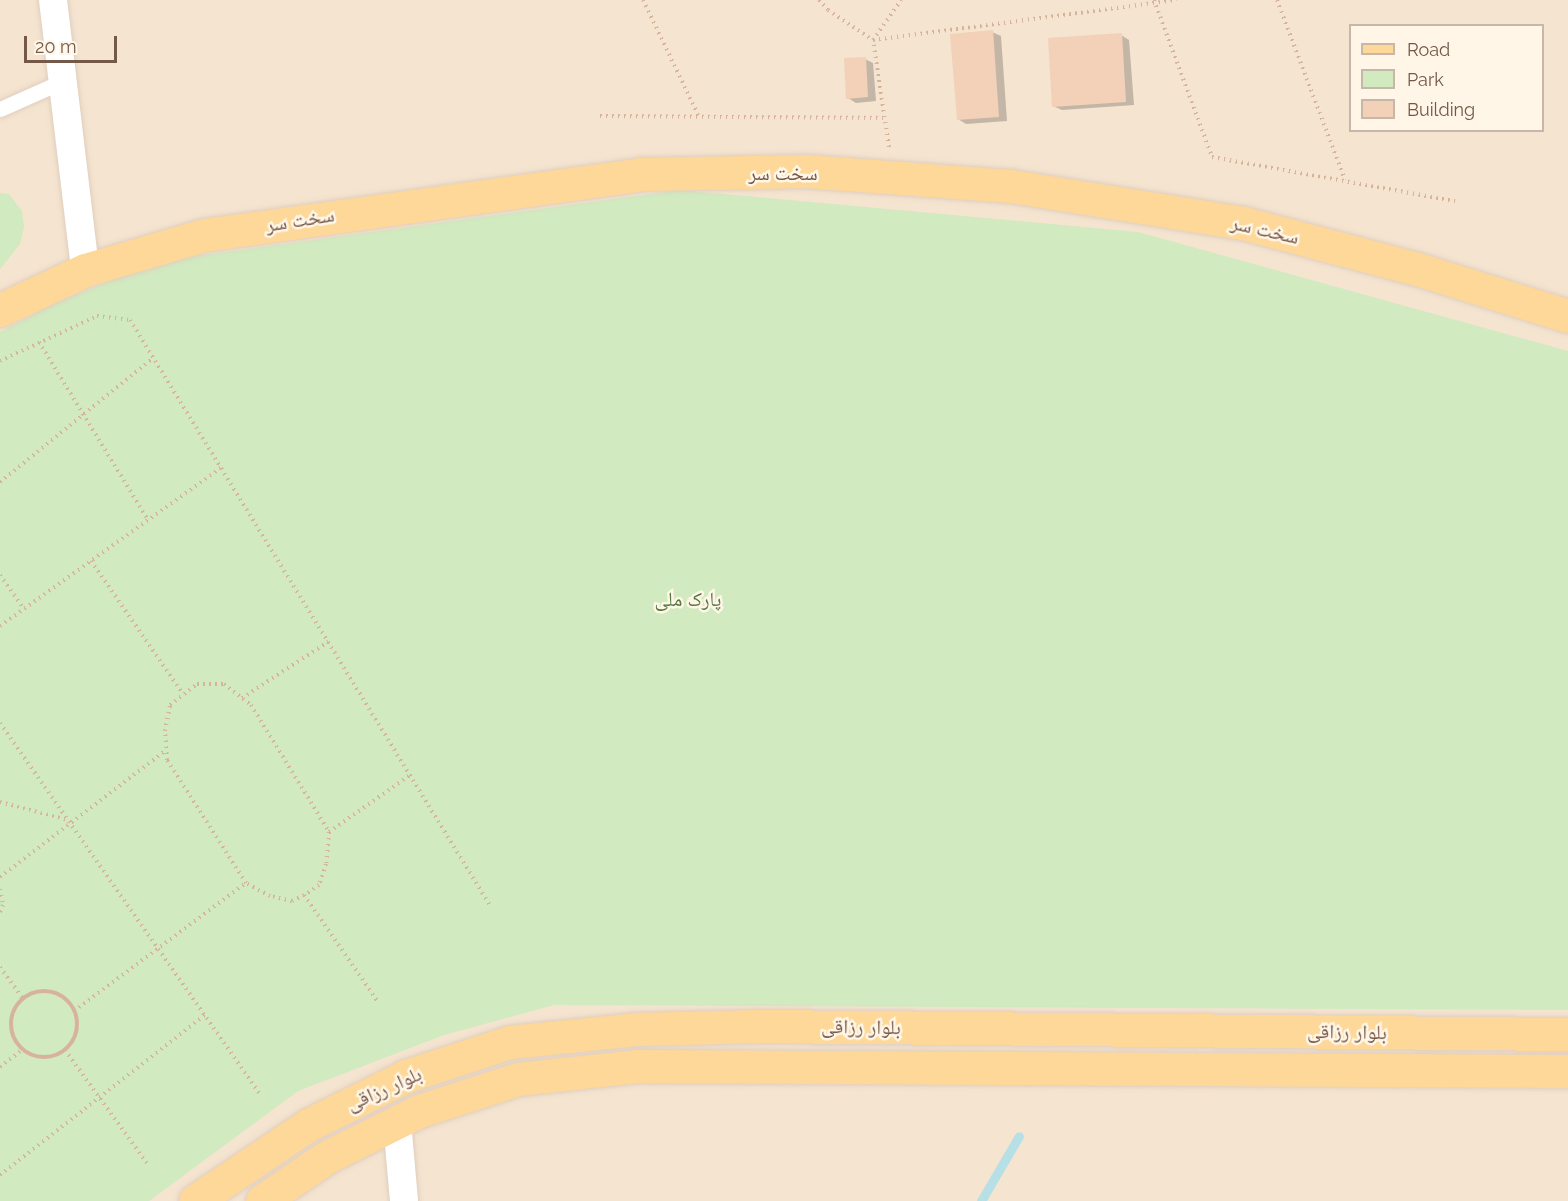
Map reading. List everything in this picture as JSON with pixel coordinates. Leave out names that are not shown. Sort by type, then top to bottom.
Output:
[{"type":"main road","name":"سخت سر","points":[[0,310],[85,270],[204,235],[641,174],[806,171],[1011,186],[1243,223],[1417,269],[1568,316]]},
{"type":"main road","name":"بلوار رزاقی","points":[[195,1201],[308,1125],[406,1076],[510,1042],[635,1029],[760,1026],[1568,1034]]},
{"type":"main road","points":[[1423,1070],[1425,1033]]},
{"type":"main road","name":"بلوار رزاقی","points":[[262,1201],[327,1157],[419,1111],[518,1079],[638,1066],[1568,1071]]},
{"type":"street","points":[[53,0],[85,270]]},
{"type":"street","points":[[397,1122],[404,1201]]},
{"type":"lane","points":[[0,109],[63,81]]},
{"type":"path","points":[[643,0],[699,117]]},
{"type":"path","points":[[819,0],[828,10],[873,39],[1154,1],[1176,0]]},
{"type":"path","points":[[891,178],[887,118],[873,39],[901,0]]},
{"type":"path","points":[[1277,0],[1345,181]]},
{"type":"path","points":[[1154,1],[1212,157],[1455,201]]},
{"type":"path","points":[[600,116],[887,118]]},
{"type":"path","points":[[0,361],[98,316],[130,320],[491,907]]},
{"type":"path","points":[[39,342],[148,520]]},
{"type":"path","points":[[0,482],[153,357]]},
{"type":"path","points":[[0,627],[221,468]]},
{"type":"path","points":[[91,561],[183,694]]},
{"type":"path","points":[[0,576],[24,609]]},
{"type":"path","points":[[242,698],[328,642]]},
{"type":"path","points":[[197,684],[224,684],[251,705],[329,832],[326,864],[319,885],[304,895],[292,901],[270,896],[246,883],[167,760],[170,705],[183,694],[197,684]]},
{"type":"path","points":[[0,723],[260,1094]]},
{"type":"path","points":[[0,878],[69,821],[167,750]]},
{"type":"path","points":[[329,832],[410,775]]},
{"type":"path","points":[[0,802],[69,821]]},
{"type":"path","points":[[74,1011],[246,883]]},
{"type":"path","points":[[0,889],[3,905],[0,912]]},
{"type":"path","points":[[304,895],[378,1002]]},
{"type":"path","points":[[0,967],[23,999]]},
{"type":"path","points":[[52,992],[61,996],[74,1011],[76,1032],[65,1050],[44,1057],[22,1050],[15,1041],[12,1018],[23,999],[32,994],[52,992]]},
{"type":"path","points":[[0,1175],[205,1015]]},
{"type":"path","points":[[0,1067],[22,1050]]},
{"type":"path","points":[[65,1050],[149,1166]]},
{"type":"shaded area","name":"پارک ملی","points":[[0,0],[1568,0],[1568,1201],[0,1201]]},
{"type":"green space","name":"پارک ملی","points":[[679,190],[1138,232],[1568,351],[1568,1010],[554,1005],[444,1035],[298,1091],[149,1201],[0,1201],[0,332],[55,303],[158,261]]},
{"type":"green space","points":[[0,193],[9,194],[22,211],[24,227],[20,244],[0,269]]},
{"type":"building","points":[[993,30],[999,117],[957,120],[950,34]]},
{"type":"building","points":[[1122,33],[1126,102],[1052,107],[1048,38]]},
{"type":"building","points":[[866,57],[868,97],[846,99],[844,58]]},
{"type":"waterway","points":[[981,1201],[1019,1136]]}]
